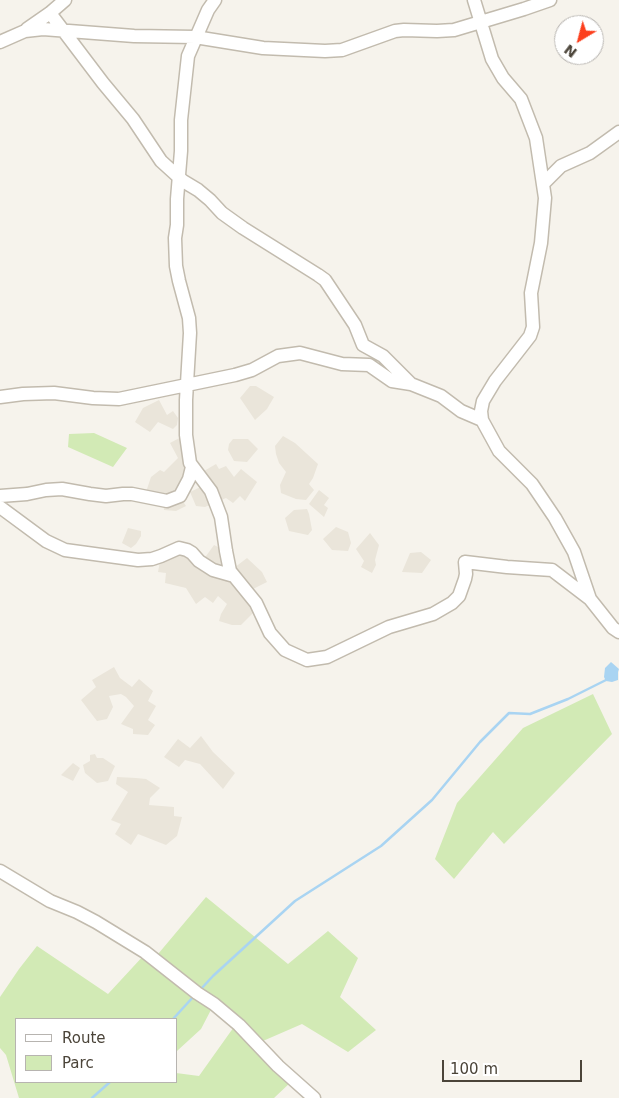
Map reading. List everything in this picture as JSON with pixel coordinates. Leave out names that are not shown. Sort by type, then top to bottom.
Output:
[{"type":"street","points":[[0,42],[25,31],[64,0]]},
{"type":"street","points":[[214,0],[195,37],[188,56],[181,120],[182,151],[175,238],[176,266],[189,318],[186,435],[190,463],[211,491],[216,504],[222,525],[230,571],[256,603],[270,633],[285,650],[307,660],[326,657],[389,627],[433,614],[452,604],[459,596],[466,574],[465,562],[552,570],[590,599],[613,628],[619,632]]},
{"type":"street","points":[[474,0],[492,59],[503,78],[521,99],[536,138],[545,198],[541,243],[531,293],[533,327],[530,336],[495,381],[483,401],[482,420],[499,451],[532,484],[555,518],[574,552],[590,599]]},
{"type":"street","points":[[25,31],[43,29],[134,36],[195,37],[263,48],[342,50],[394,31],[454,30],[550,0]]},
{"type":"street","points":[[50,13],[102,83],[133,119],[161,161],[210,200],[222,213],[325,280],[355,326],[363,345],[383,356],[411,384]]},
{"type":"street","points":[[542,184],[561,166],[590,153],[619,132]]},
{"type":"street","points":[[0,397],[54,393],[119,399],[235,375],[252,370],[278,356],[300,353],[342,364],[369,365],[392,381],[411,384],[441,396],[461,411],[482,420]]},
{"type":"street","points":[[0,496],[62,489],[106,496],[132,494],[167,501],[180,496],[190,478],[192,467]]},
{"type":"street","points":[[0,507],[46,541],[65,550],[138,560],[162,556],[180,548],[192,553],[198,561],[213,570],[234,576]]},
{"type":"street","points":[[0,871],[50,901],[77,912],[145,952],[239,1025],[278,1066],[314,1098]]},
{"type":"shaded area","points":[[250,386],[256,386],[274,397],[267,409],[255,420],[240,398]]},
{"type":"shaded area","points":[[159,400],[167,415],[173,411],[178,418],[177,425],[173,429],[158,422],[150,432],[135,422],[143,408]]},
{"type":"shaded area","points":[[185,435],[189,463],[178,494],[186,506],[176,511],[164,510],[163,499],[145,495],[151,477],[160,470],[164,472],[178,458],[170,443]]},
{"type":"shaded area","points":[[283,436],[295,443],[318,464],[309,484],[314,490],[306,500],[296,499],[281,493],[280,485],[286,472],[279,463],[275,446]]},
{"type":"shaded area","points":[[233,439],[248,439],[258,449],[247,462],[234,461],[228,450],[229,444]]},
{"type":"shaded area","points":[[216,464],[219,469],[226,466],[234,477],[241,469],[257,482],[245,501],[240,496],[233,503],[226,498],[205,507],[196,506],[190,492],[207,484],[201,477],[204,471]]},
{"type":"shaded area","points":[[319,490],[329,498],[324,505],[328,508],[324,517],[309,504]]},
{"type":"shaded area","points":[[307,509],[312,530],[308,535],[289,531],[285,518],[294,510]]},
{"type":"shaded area","points":[[336,527],[348,532],[351,543],[348,551],[332,550],[323,539]]},
{"type":"shaded area","points":[[128,528],[141,531],[141,536],[131,548],[122,543]]},
{"type":"shaded area","points":[[370,533],[379,545],[375,560],[376,565],[372,573],[361,567],[364,561],[356,549]]},
{"type":"shaded area","points":[[214,545],[226,551],[230,571],[247,558],[262,572],[267,582],[247,592],[258,608],[241,625],[232,625],[219,621],[227,604],[218,596],[213,603],[205,597],[196,604],[186,588],[165,583],[166,573],[158,572],[161,556],[179,548],[201,563]]},
{"type":"shaded area","points":[[421,552],[431,560],[422,573],[402,572],[410,553]]},
{"type":"shaded area","points":[[114,667],[120,678],[132,687],[139,679],[153,691],[148,701],[156,706],[148,720],[155,725],[148,735],[133,734],[133,729],[121,724],[134,706],[121,694],[109,696],[113,707],[107,719],[97,721],[81,700],[96,687],[92,680]]},
{"type":"shaded area","points":[[201,736],[213,752],[235,773],[223,789],[200,764],[185,760],[179,767],[164,757],[178,739],[190,748]]},
{"type":"shaded area","points":[[95,754],[97,758],[103,758],[115,766],[108,781],[97,783],[85,773],[83,765],[90,761],[90,755]]},
{"type":"shaded area","points":[[73,763],[80,768],[73,781],[61,775]]},
{"type":"shaded area","points":[[117,777],[146,779],[160,788],[150,798],[149,805],[174,807],[174,816],[182,817],[177,836],[166,845],[138,834],[131,845],[115,834],[121,824],[111,820],[128,792],[116,784]]},
{"type":"green space","points":[[94,433],[127,448],[113,467],[68,447],[69,434]]},
{"type":"green space","points":[[593,694],[612,734],[504,844],[493,832],[454,879],[435,859],[457,803],[523,728]]},
{"type":"green space","points":[[206,897],[288,964],[328,931],[358,958],[340,997],[376,1030],[348,1052],[302,1024],[256,1044],[292,1081],[274,1098],[19,1098],[6,1055],[0,1048],[0,997],[37,946],[108,994],[145,954],[153,960]]},
{"type":"water","points":[[611,662],[619,669],[618,680],[612,682],[606,681],[604,677],[605,668]]},
{"type":"waterway","points":[[200,990],[295,901],[381,846],[432,800],[480,742],[509,713],[530,714],[568,699],[608,679]]},
{"type":"waterway","points":[[174,1018],[194,996]]},
{"type":"waterway","points":[[92,1098],[109,1083]]}]
